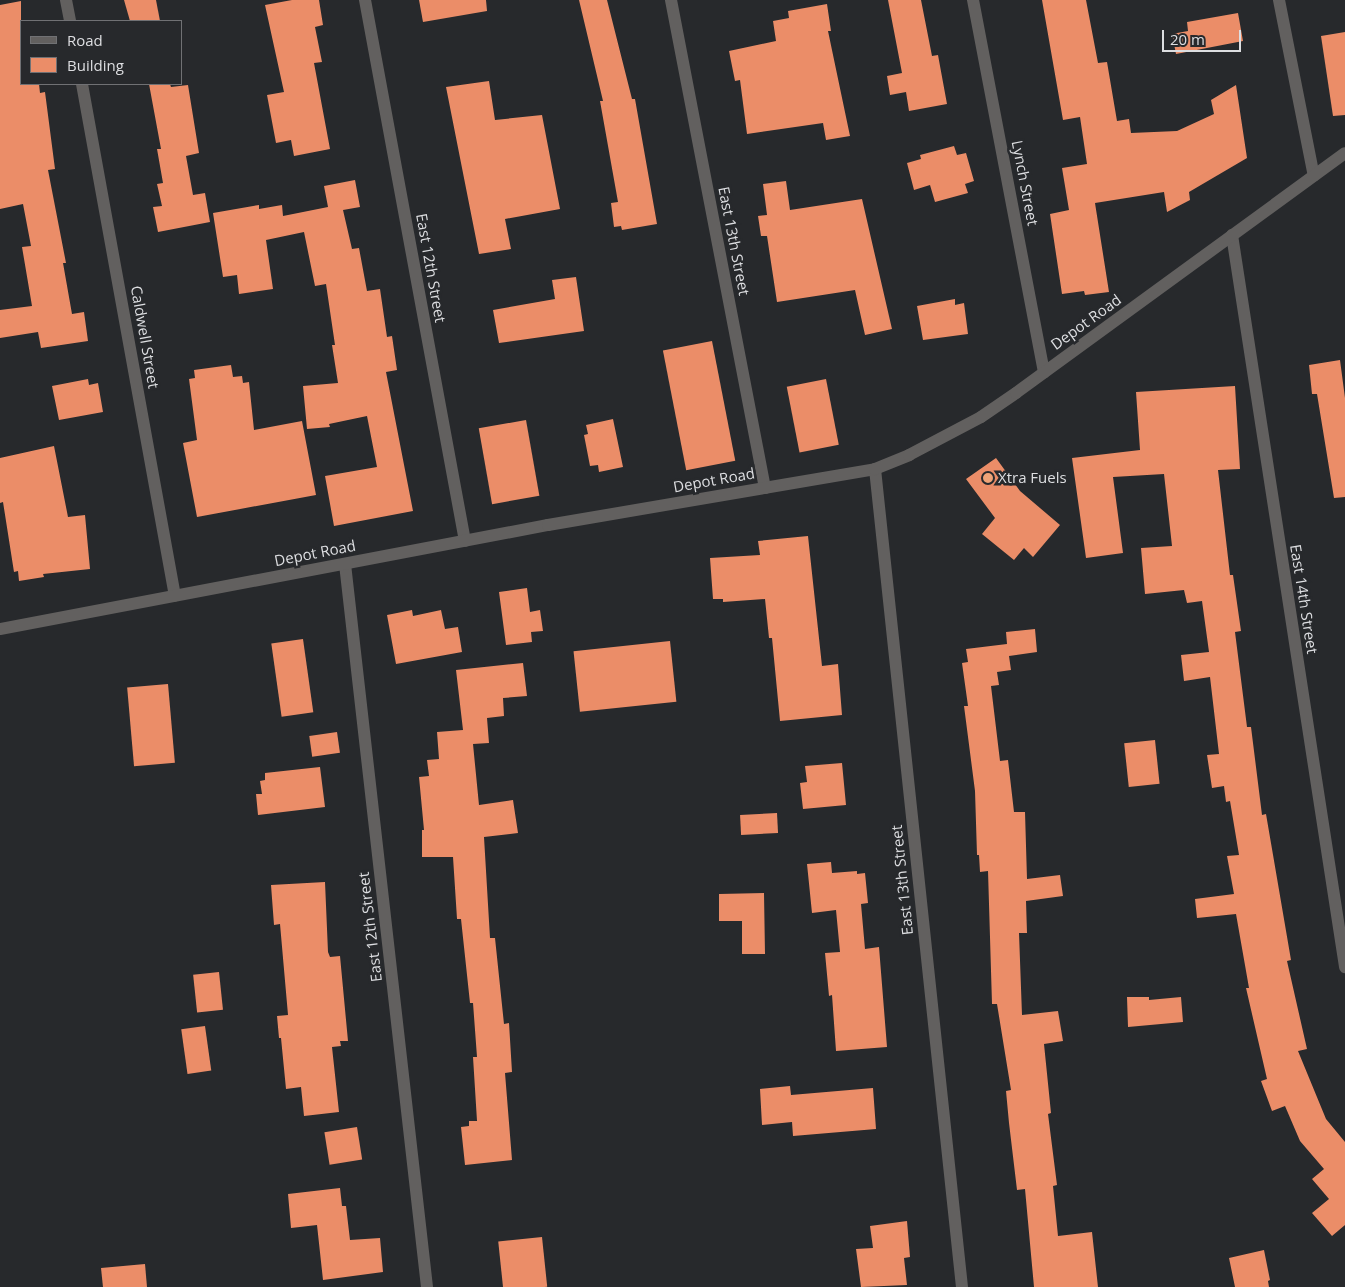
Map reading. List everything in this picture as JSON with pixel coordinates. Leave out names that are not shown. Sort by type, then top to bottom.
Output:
[{"type":"street","points":[[66,0],[70,20]]},
{"type":"street","name":"East 12th Street","points":[[366,0],[465,541]]},
{"type":"street","name":"East 13th Street","points":[[671,0],[764,488]]},
{"type":"street","name":"Lynch Street","points":[[973,0],[1044,372]]},
{"type":"street","points":[[1279,0],[1314,176]]},
{"type":"street","name":"Caldwell Street","points":[[82,85],[175,596]]},
{"type":"street","name":"Depot Road","points":[[0,629],[465,541],[875,469],[909,455],[981,417],[1345,153]]},
{"type":"street","name":"East 14th Street","points":[[1232,235],[1345,967]]},
{"type":"street","name":"East 13th Street","points":[[875,469],[962,1287]]},
{"type":"street","name":"East 12th Street","points":[[345,564],[428,1287]]},
{"type":"building","points":[[124,0],[156,0],[160,20],[130,20]]},
{"type":"building","points":[[292,0],[319,0],[323,25],[315,27],[322,62],[314,63],[330,149],[294,156],[291,140],[276,143],[267,95],[284,92],[265,5]]},
{"type":"building","points":[[419,0],[486,0],[487,11],[423,22]]},
{"type":"building","points":[[579,0],[607,0],[632,99],[635,99],[657,224],[622,230],[621,226],[614,227],[611,203],[618,202],[600,101],[603,101]]},
{"type":"building","points":[[888,0],[921,0],[932,56],[938,55],[947,104],[909,111],[906,92],[890,95],[887,76],[902,73]]},
{"type":"building","points":[[1042,0],[1086,0],[1098,63],[1107,62],[1117,121],[1129,119],[1131,133],[1177,131],[1214,114],[1211,100],[1236,85],[1247,158],[1189,192],[1190,200],[1167,212],[1164,192],[1095,203],[1109,292],[1085,295],[1084,291],[1062,294],[1050,214],[1069,210],[1062,168],[1087,164],[1080,117],[1063,120]]},
{"type":"building","points":[[21,1],[20,85],[39,85],[40,93],[45,92],[55,169],[48,170],[66,263],[63,263],[72,314],[84,312],[88,341],[41,348],[38,332],[0,338],[0,310],[32,306],[22,247],[31,246],[23,204],[0,209],[0,5]]},
{"type":"building","points":[[827,4],[831,31],[828,31],[850,136],[826,140],[823,123],[747,134],[740,80],[735,81],[729,51],[776,41],[773,21],[789,18],[788,11]]},
{"type":"building","points":[[1238,13],[1243,41],[1176,54],[1172,34],[1188,31],[1187,22]]},
{"type":"building","points":[[1345,32],[1345,115],[1333,116],[1321,36]]},
{"type":"building","points":[[489,81],[495,120],[542,115],[560,209],[505,219],[511,249],[479,254],[446,87]]},
{"type":"building","points":[[149,85],[170,85],[171,87],[188,85],[199,153],[186,156],[193,195],[205,193],[210,222],[158,232],[153,207],[162,206],[157,184],[163,183],[157,149],[161,149]]},
{"type":"building","points":[[954,146],[957,155],[966,153],[974,181],[965,184],[968,193],[935,202],[930,185],[914,190],[907,163],[921,159],[920,155]]},
{"type":"building","points":[[355,180],[360,207],[343,210],[352,249],[359,248],[367,291],[380,289],[387,337],[392,336],[397,370],[386,372],[413,511],[334,526],[325,476],[377,467],[367,416],[329,424],[330,427],[307,429],[303,386],[338,383],[332,345],[335,345],[326,284],[315,286],[304,232],[266,240],[273,289],[239,294],[237,275],[223,277],[213,213],[259,205],[259,209],[282,205],[283,216],[328,207],[324,186]]},
{"type":"building","points":[[786,181],[790,210],[862,199],[892,329],[865,335],[855,290],[777,302],[767,236],[761,236],[758,216],[767,215],[763,184]]},
{"type":"building","points":[[576,277],[584,331],[499,343],[493,310],[555,299],[552,280]]},
{"type":"building","points":[[955,299],[955,305],[964,303],[968,334],[923,340],[917,306]]},
{"type":"building","points":[[712,341],[735,461],[686,470],[663,351]]},
{"type":"building","points":[[1340,360],[1345,398],[1345,497],[1334,498],[1317,394],[1312,394],[1309,365]]},
{"type":"building","points":[[231,365],[233,377],[242,376],[243,383],[249,382],[254,430],[302,421],[316,495],[197,517],[183,443],[197,440],[189,379],[195,378],[194,370]]},
{"type":"building","points":[[88,379],[89,385],[98,383],[103,412],[59,420],[52,386]]},
{"type":"building","points":[[826,379],[839,445],[800,452],[787,387]]},
{"type":"building","points":[[1235,386],[1240,469],[1218,470],[1230,575],[1233,575],[1241,631],[1235,632],[1247,727],[1251,727],[1262,815],[1266,814],[1291,960],[1287,961],[1307,1049],[1298,1051],[1326,1119],[1345,1142],[1345,1225],[1332,1236],[1312,1213],[1329,1199],[1312,1179],[1324,1169],[1300,1141],[1285,1106],[1272,1111],[1261,1081],[1267,1079],[1246,988],[1249,988],[1236,914],[1197,918],[1195,899],[1234,894],[1227,856],[1239,855],[1230,801],[1226,802],[1224,786],[1212,788],[1207,755],[1219,754],[1210,677],[1184,681],[1181,655],[1209,652],[1202,601],[1187,603],[1184,590],[1145,594],[1141,548],[1172,546],[1164,474],[1113,477],[1123,553],[1086,558],[1072,458],[1140,450],[1136,392]]},
{"type":"building","points":[[613,419],[623,467],[599,472],[598,465],[590,466],[584,435],[588,434],[586,425]]},
{"type":"building","points":[[526,420],[539,496],[492,504],[479,428]]},
{"type":"building","points":[[54,446],[68,517],[85,515],[90,569],[43,574],[44,577],[19,581],[18,571],[14,572],[3,502],[0,503],[0,458]]},
{"type":"building","points":[[996,458],[1020,491],[1060,525],[1033,557],[1024,548],[1014,560],[982,534],[995,518],[966,479]]},
{"type":"building","points":[[808,536],[822,666],[838,664],[842,715],[780,721],[772,638],[769,638],[765,599],[723,602],[723,599],[713,599],[710,558],[760,555],[758,541]]},
{"type":"building","points":[[527,588],[530,612],[540,610],[543,631],[531,632],[532,642],[506,645],[499,592]]},
{"type":"building","points":[[412,610],[413,616],[441,610],[445,629],[458,627],[462,652],[396,664],[387,615]]},
{"type":"building","points":[[1035,629],[1037,652],[1009,656],[1011,670],[997,672],[999,685],[991,686],[1000,761],[1008,760],[1014,812],[1025,812],[1027,879],[1060,875],[1063,896],[1026,901],[1027,933],[1019,933],[1022,1015],[1058,1011],[1063,1041],[1044,1044],[1051,1113],[1048,1114],[1057,1185],[1053,1186],[1058,1236],[1092,1232],[1098,1287],[1034,1287],[1025,1189],[1017,1190],[1009,1123],[1006,1091],[1011,1090],[997,1004],[992,1004],[988,871],[980,872],[979,855],[977,855],[975,791],[964,706],[968,706],[962,663],[968,662],[966,649],[1007,644],[1006,632]]},
{"type":"building","points":[[303,639],[313,712],[282,717],[271,643]]},
{"type":"building","points":[[670,641],[676,702],[580,712],[574,651]]},
{"type":"building","points":[[523,663],[527,696],[503,698],[504,716],[487,718],[489,743],[473,744],[479,805],[513,800],[518,833],[484,837],[490,938],[495,938],[504,1024],[509,1023],[512,1072],[505,1073],[512,1160],[465,1165],[461,1127],[469,1126],[469,1121],[477,1121],[473,1057],[477,1057],[473,1003],[470,1003],[461,919],[457,919],[453,857],[422,857],[422,830],[424,830],[419,777],[429,776],[427,760],[439,759],[437,732],[463,730],[456,670]]},
{"type":"building","points":[[168,684],[175,763],[134,766],[127,688]]},
{"type":"building","points":[[337,732],[340,753],[312,757],[309,736]]},
{"type":"building","points":[[1155,740],[1160,784],[1129,787],[1124,743]]},
{"type":"building","points":[[842,763],[846,805],[803,809],[800,783],[807,782],[805,766]]},
{"type":"building","points":[[320,767],[325,807],[258,815],[256,794],[262,794],[260,781],[265,780],[265,773]]},
{"type":"building","points":[[777,813],[778,833],[741,835],[740,815]]},
{"type":"building","points":[[831,862],[832,873],[857,871],[857,874],[865,873],[868,903],[861,904],[865,949],[879,947],[887,1047],[836,1051],[832,995],[829,996],[825,953],[840,952],[836,910],[812,913],[807,864]]},
{"type":"building","points":[[325,882],[328,952],[330,957],[340,956],[348,1041],[340,1041],[341,1046],[332,1047],[339,1112],[304,1116],[301,1087],[286,1089],[277,1016],[288,1015],[280,924],[274,925],[271,885]]},
{"type":"building","points":[[764,893],[765,954],[742,954],[742,921],[719,921],[719,894]]},
{"type":"building","points":[[219,972],[223,1010],[197,1013],[193,975]]},
{"type":"building","points":[[1127,997],[1149,997],[1149,1000],[1181,997],[1183,1022],[1128,1027]]},
{"type":"building","points":[[205,1026],[211,1071],[187,1074],[181,1029]]},
{"type":"building","points":[[790,1086],[791,1095],[873,1088],[876,1129],[793,1136],[792,1122],[762,1125],[760,1089]]},
{"type":"building","points":[[357,1127],[362,1160],[330,1165],[324,1132]]},
{"type":"building","points":[[340,1188],[342,1206],[346,1206],[350,1240],[380,1238],[383,1272],[323,1280],[317,1225],[291,1228],[288,1194]]},
{"type":"building","points":[[907,1221],[910,1257],[904,1258],[907,1285],[861,1287],[856,1249],[873,1248],[870,1226]]},
{"type":"building","points":[[542,1237],[547,1287],[503,1287],[498,1242]]},
{"type":"building","points":[[1264,1250],[1270,1280],[1268,1281],[1269,1287],[1235,1287],[1229,1258]]},
{"type":"building","points":[[145,1264],[147,1287],[103,1287],[101,1268]]},
{"type":"place","name":"Xtra Fuels","points":[[988,478]]}]
